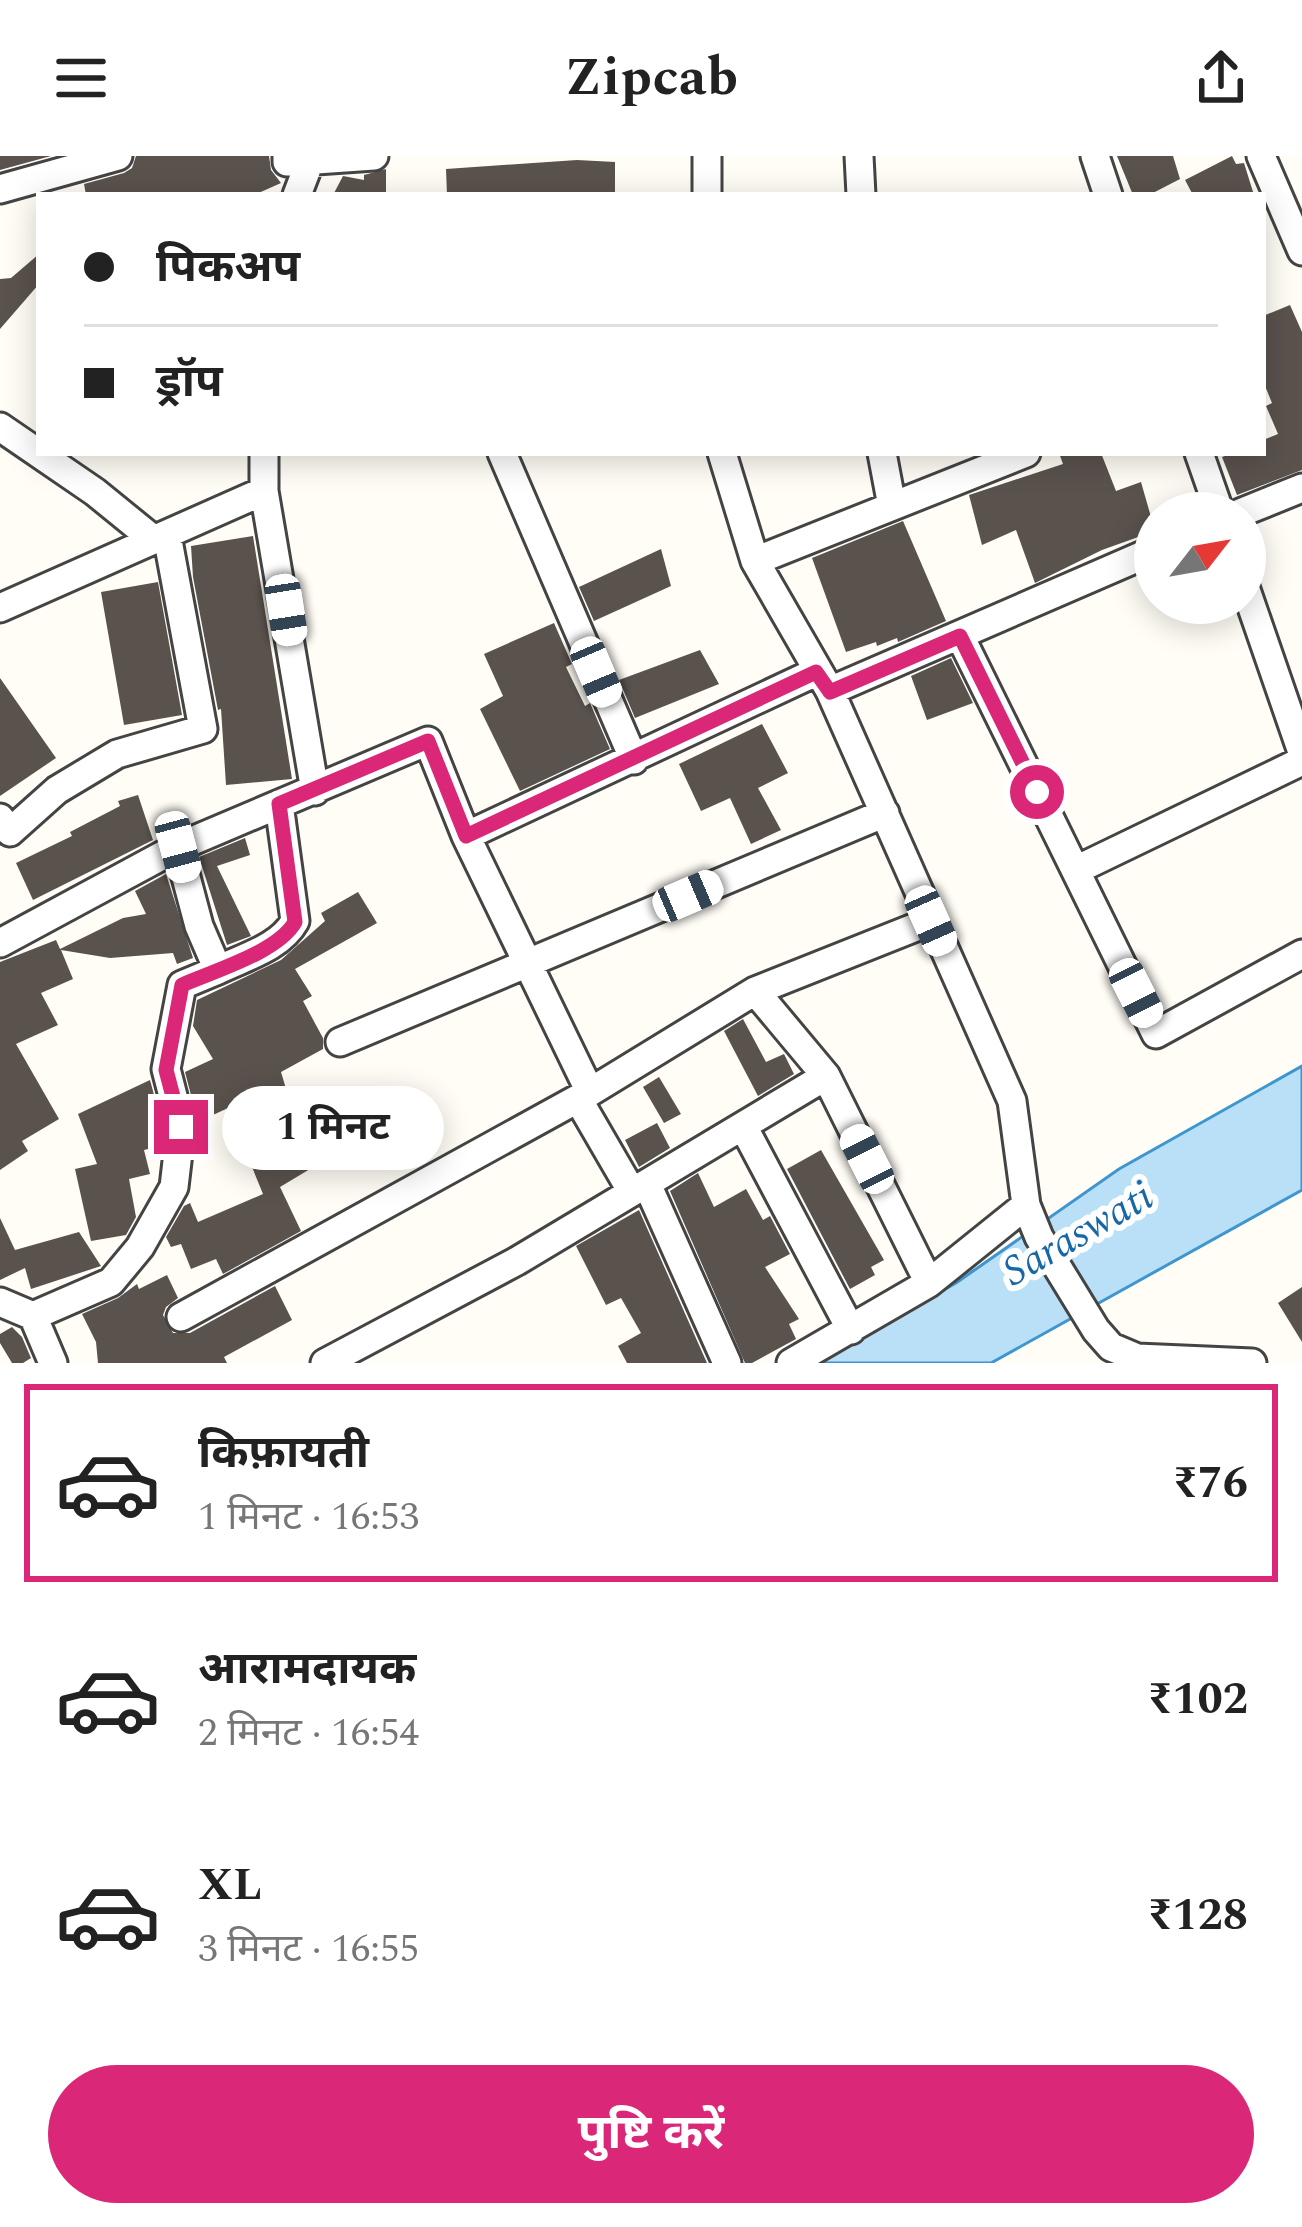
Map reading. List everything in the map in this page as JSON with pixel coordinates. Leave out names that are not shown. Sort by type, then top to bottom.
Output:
[{"type":"street","points":[[0,189],[118,156]]},
{"type":"street","points":[[296,192],[298,158],[374,156]]},
{"type":"street","points":[[707,156],[707,192]]},
{"type":"street","points":[[859,156],[861,192]]},
{"type":"street","points":[[1095,156],[1107,192]]},
{"type":"street","points":[[1261,156],[1302,251]]},
{"type":"street","points":[[0,427],[36,452]]},
{"type":"street","points":[[3,831],[57,790],[117,754],[203,729],[160,538],[42,456]]},
{"type":"street","points":[[264,456],[264,491],[314,790]]},
{"type":"street","points":[[503,456],[634,760]]},
{"type":"street","points":[[723,456],[755,561],[823,682],[1012,1100],[1026,1205],[1039,1238],[1111,1347],[1137,1358],[1251,1362]]},
{"type":"street","points":[[883,456],[892,506]]},
{"type":"street","points":[[755,561],[1018,456]]},
{"type":"street","points":[[1200,456],[1213,492]]},
{"type":"street","points":[[1266,503],[1302,488]]},
{"type":"street","points":[[0,608],[264,491]]},
{"type":"street","points":[[466,836],[634,760],[823,682],[960,636],[1134,559]]},
{"type":"street","points":[[1258,624],[1302,752]]},
{"type":"street","points":[[960,636],[1156,1034],[1302,954]]},
{"type":"street","points":[[0,943],[178,847],[428,741],[466,836],[530,962],[584,1096],[640,1188],[727,1363]]},
{"type":"street","points":[[1076,870],[1302,761]]},
{"type":"street","points":[[33,1316],[111,1282],[140,1247],[174,1187],[181,1127],[166,1070],[182,985],[274,944],[288,935],[295,922],[279,804]]},
{"type":"street","points":[[340,1042],[885,813]]},
{"type":"street","points":[[178,847],[199,926],[218,970]]},
{"type":"street","points":[[181,1317],[584,1096],[755,991],[931,921]]},
{"type":"street","points":[[755,991],[826,1076],[929,1283]]},
{"type":"street","points":[[333,1361],[517,1261],[826,1076]]},
{"type":"street","points":[[742,1126],[850,1330]]},
{"type":"street","points":[[791,1363],[929,1283],[1026,1205]]},
{"type":"street","points":[[0,1302],[33,1316],[53,1363]]},
{"type":"water","name":"Saraswati","points":[[1302,1066],[1302,1190],[991,1363],[815,1363],[956,1283],[1119,1169]]},
{"type":"building","points":[[0,156],[51,156],[0,170]]},
{"type":"building","points":[[136,156],[269,156],[271,170],[281,183],[261,192],[85,192],[84,184],[132,168]]},
{"type":"building","points":[[1117,156],[1173,156],[1180,179],[1155,192],[1132,192]]},
{"type":"building","points":[[1232,156],[1236,164],[1244,163],[1253,192],[1191,192],[1185,180]]},
{"type":"building","points":[[615,162],[615,192],[447,192],[446,169]]},
{"type":"building","points":[[386,169],[386,192],[335,192],[343,176],[364,180],[364,175]]},
{"type":"building","points":[[36,257],[36,287],[0,329],[0,279],[11,278]]},
{"type":"building","points":[[1290,305],[1302,332],[1302,470],[1236,492],[1222,457],[1266,456],[1266,439],[1278,434],[1266,406],[1272,403],[1266,388],[1266,315]]},
{"type":"building","points":[[1060,456],[1102,456],[1116,491],[1141,482],[1144,492],[1134,492],[1134,539],[1035,583],[1016,530],[982,545],[969,495],[1063,464]]},
{"type":"building","points":[[903,521],[946,621],[898,642],[897,638],[877,646],[876,642],[846,652],[812,558]]},
{"type":"building","points":[[253,536],[292,779],[226,785],[221,709],[193,577],[191,546]]},
{"type":"building","points":[[661,549],[671,586],[594,621],[579,587]]},
{"type":"building","points":[[158,582],[182,715],[124,725],[101,592]]},
{"type":"building","points":[[554,623],[572,664],[566,667],[585,706],[590,703],[610,749],[520,791],[480,709],[503,696],[484,654]]},
{"type":"building","points":[[700,650],[719,684],[635,718],[619,680]]},
{"type":"building","points":[[951,658],[973,703],[927,720],[911,676]]},
{"type":"building","points":[[0,678],[56,758],[0,796]]},
{"type":"building","points":[[762,724],[788,773],[758,788],[781,830],[751,844],[730,798],[701,811],[679,764]]},
{"type":"building","points":[[138,795],[153,840],[33,900],[16,863],[72,836],[70,832],[120,806],[118,801]]},
{"type":"building","points":[[245,838],[250,855],[217,866],[251,936],[227,945],[199,857]]},
{"type":"building","points":[[166,874],[193,958],[177,964],[173,953],[110,958],[61,950],[73,979],[41,993],[58,1025],[16,1044],[59,1119],[22,1141],[28,1151],[0,1170],[0,962],[56,940],[60,949],[123,918],[146,914],[135,891]]},
{"type":"building","points":[[358,892],[377,923],[295,969],[312,996],[303,1001],[323,1038],[323,1049],[281,1072],[296,1122],[320,1107],[345,1148],[280,1187],[301,1231],[223,1274],[216,1259],[191,1269],[181,1244],[171,1247],[166,1237],[184,1206],[190,1203],[198,1222],[263,1194],[228,1108],[198,1122],[185,1072],[213,1059],[193,1026],[197,1000],[281,960],[325,921],[321,913]]},
{"type":"building","points":[[743,1019],[766,1062],[784,1054],[794,1074],[758,1096],[724,1031]]},
{"type":"building","points":[[659,1077],[681,1114],[664,1123],[643,1087]]},
{"type":"building","points":[[150,1080],[163,1128],[161,1146],[144,1150],[150,1174],[129,1179],[136,1217],[126,1235],[91,1241],[75,1169],[97,1164],[78,1114]]},
{"type":"building","points":[[657,1123],[670,1148],[639,1167],[625,1140]]},
{"type":"building","points":[[821,1150],[884,1260],[871,1267],[875,1275],[850,1289],[787,1169]]},
{"type":"building","points":[[698,1173],[714,1207],[746,1189],[763,1220],[770,1216],[790,1254],[765,1267],[799,1319],[789,1324],[796,1339],[752,1363],[745,1363],[670,1191]]},
{"type":"building","points":[[639,1210],[707,1363],[627,1363],[618,1346],[641,1333],[621,1298],[606,1305],[576,1246]]},
{"type":"building","points":[[0,1218],[15,1250],[79,1232],[101,1266],[31,1289],[25,1268],[0,1280]]},
{"type":"building","points":[[167,1275],[178,1298],[163,1315],[173,1333],[190,1333],[275,1286],[292,1320],[224,1357],[227,1363],[98,1363],[96,1342],[82,1314],[137,1284],[139,1289]]},
{"type":"building","points":[[1302,1287],[1302,1342],[1278,1303]]},
{"type":"building","points":[[12,1327],[31,1358],[23,1363],[12,1363],[0,1343],[0,1334]]},
{"type":"route","points":[[181,1127],[166,1070],[182,985],[274,944],[288,935],[295,922],[279,804],[428,741],[466,836],[816,672],[830,692],[960,636],[1037,792]]}]
